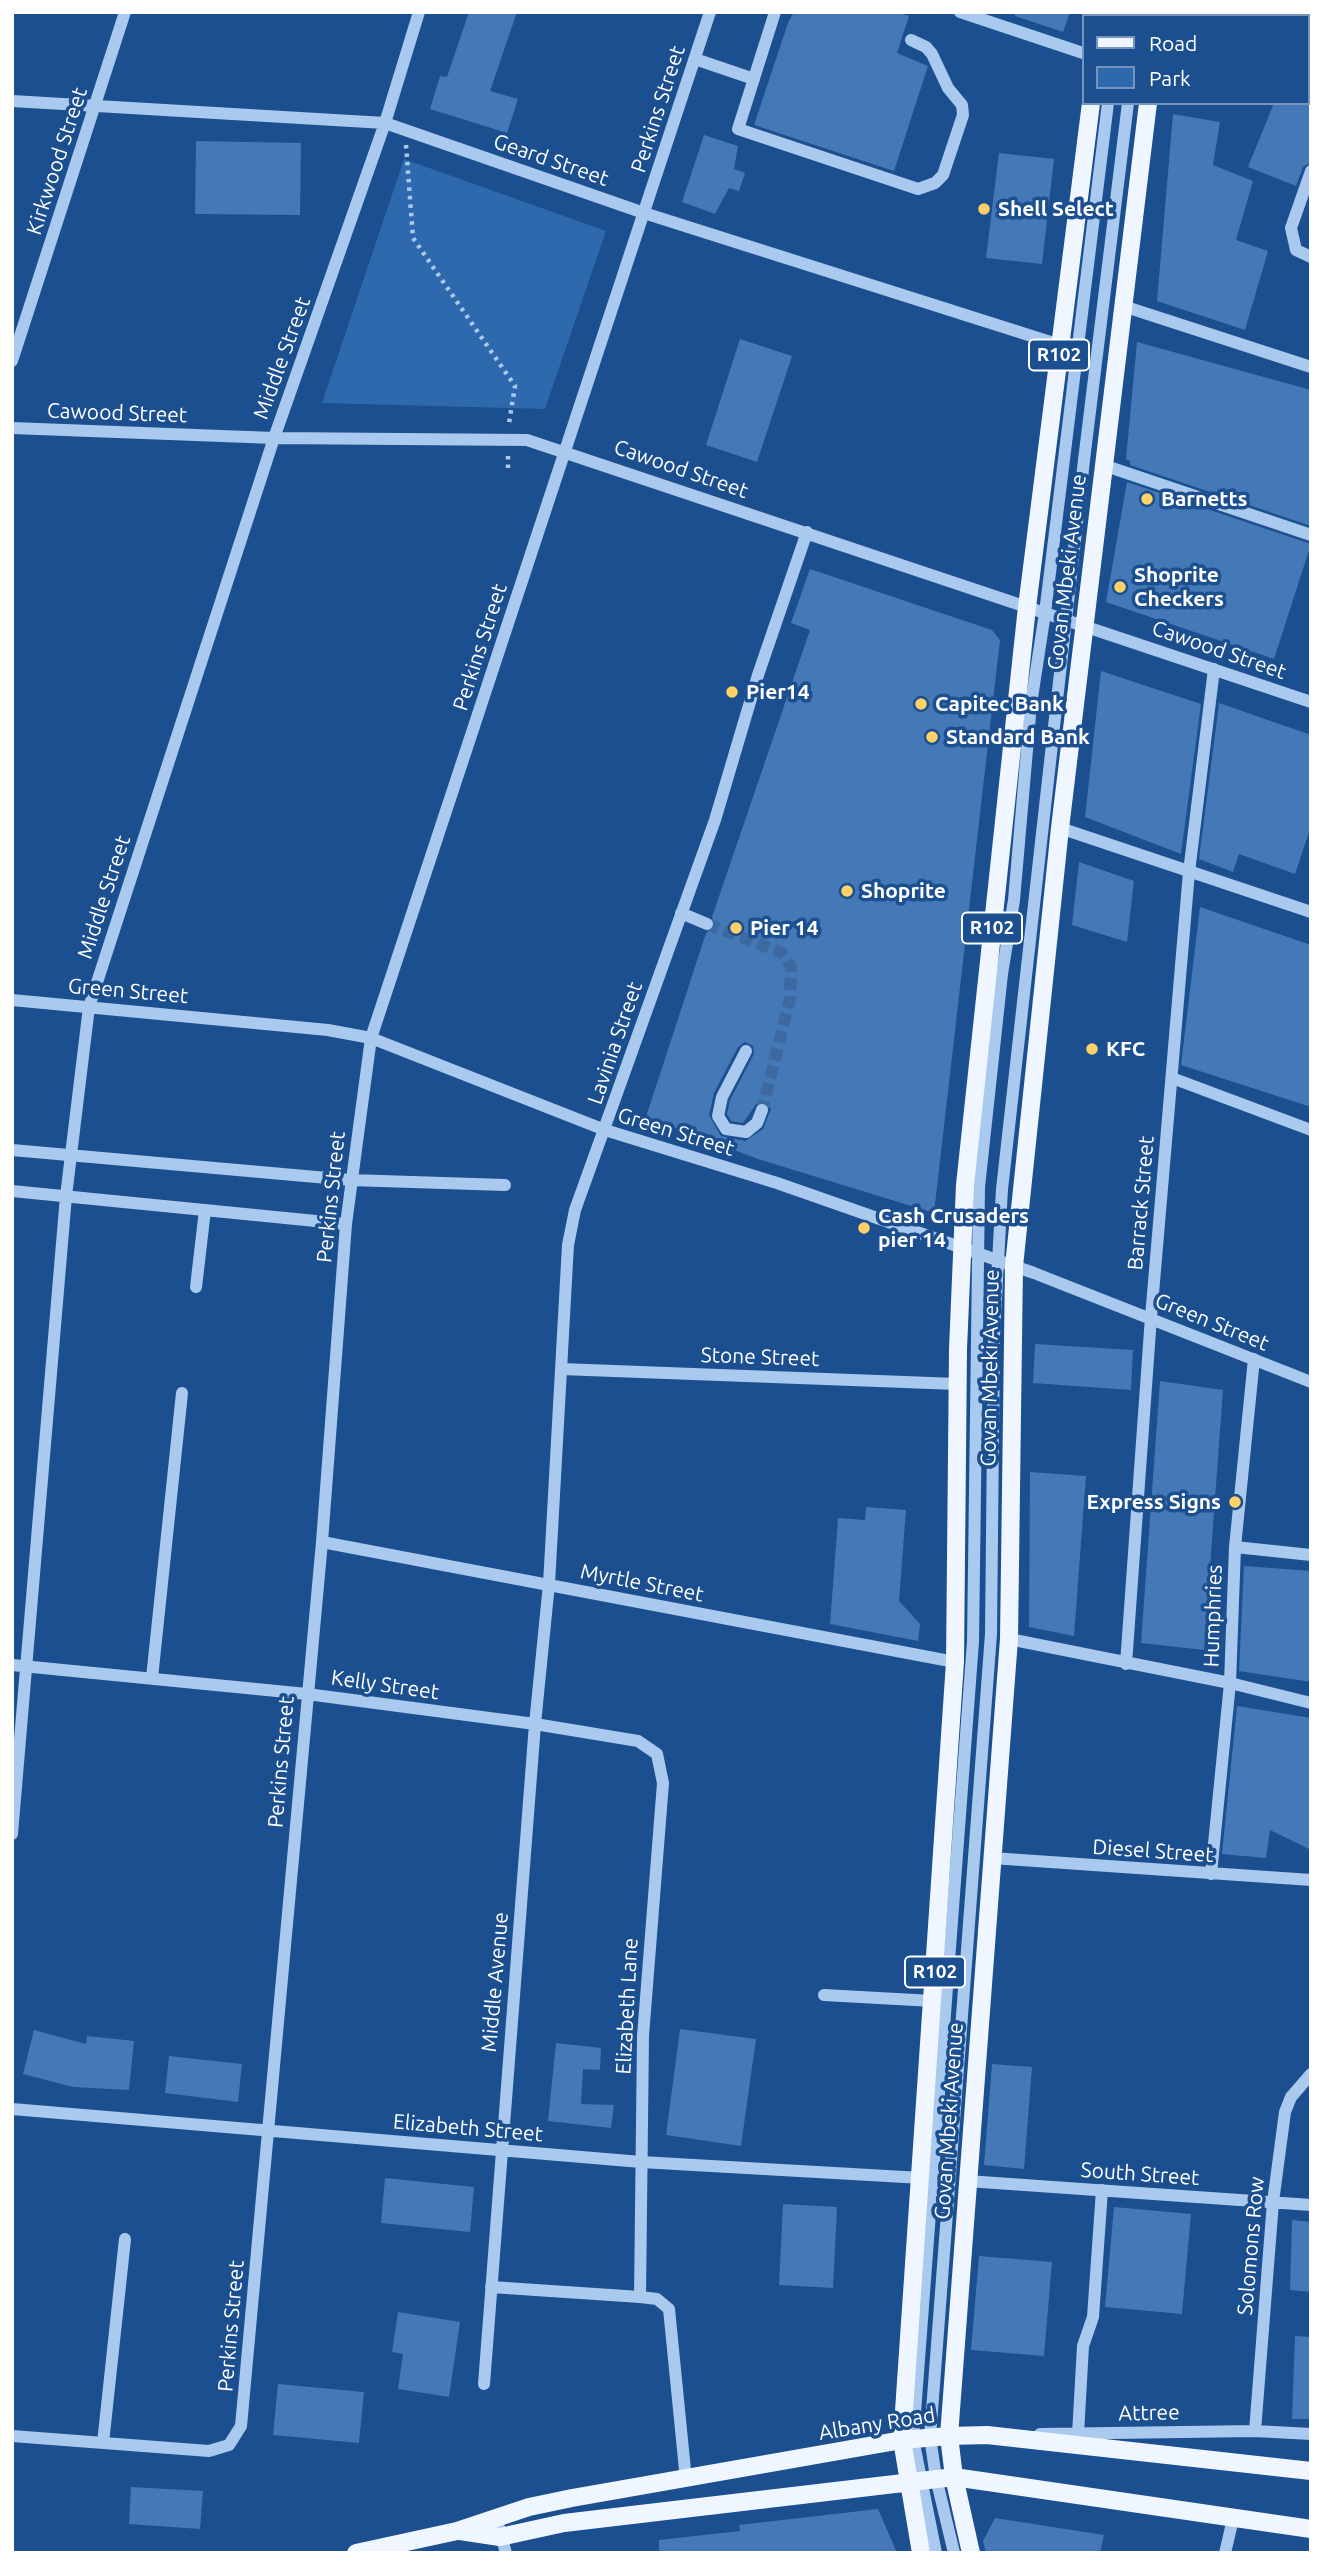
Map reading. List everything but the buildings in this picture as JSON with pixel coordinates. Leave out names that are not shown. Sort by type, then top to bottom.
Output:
[{"type":"main road","name":"Govan Mbeki Avenue","points":[[971,2553],[929,2480],[915,2439],[922,2178],[955,1662],[957,1384],[971,1252],[969,1134],[1027,607],[1091,105]]},
{"type":"main road","name":"Govan Mbeki Avenue","points":[[921,2553],[929,2480],[950,2436],[1009,1639],[1007,1264],[1148,105]]},
{"type":"main road","name":"Albany Road","points":[[356,2553],[457,2531],[496,2516],[572,2498],[915,2439],[987,2435],[1311,2471]]},
{"type":"main road","name":"Albany Road","points":[[457,2531],[503,2545],[577,2521],[929,2480],[1311,2529]]},
{"type":"street","name":"Kirkwood Street","points":[[12,361],[125,12]]},
{"type":"street","name":"Middle Street","points":[[12,1833],[19,1666],[66,1196],[89,1007],[274,439],[385,123],[419,12]]},
{"type":"street","name":"Perkins Street","points":[[103,2443],[209,2451],[229,2445],[238,2436],[243,2413],[322,1542],[350,1180],[370,1038],[710,12]]},
{"type":"street","points":[[775,12],[738,130],[923,188],[943,175],[963,115],[962,105],[948,88],[932,54],[926,47],[911,40]]},
{"type":"street","points":[[960,12],[1082,53]]},
{"type":"street","points":[[695,59],[754,79]]},
{"type":"street","name":"Geard Street","points":[[12,101],[97,103],[385,123],[644,213],[1060,345]]},
{"type":"street","points":[[954,2553],[915,2439],[971,1694],[971,1252],[1014,900],[1031,704],[1045,613],[1108,105]]},
{"type":"street","points":[[915,2439],[991,1634],[994,1335],[1007,1264],[1004,1171],[1128,105]]},
{"type":"street","points":[[1311,171],[1291,228],[1296,250],[1311,257]]},
{"type":"street","points":[[1123,306],[1311,367]]},
{"type":"street","name":"Cawood Street","points":[[12,428],[274,439],[507,438],[566,451],[1311,702]]},
{"type":"street","points":[[1103,465],[1311,534]]},
{"type":"street","name":"Lavinia Street","points":[[549,1584],[568,1245],[575,1210],[681,913],[807,532]]},
{"type":"street","name":"Barrack Street","points":[[1126,1664],[1151,1317],[1189,872],[1213,669]]},
{"type":"street","points":[[1060,828],[1311,912]]},
{"type":"street","points":[[681,913],[707,923]]},
{"type":"street","name":"Green Street","points":[[12,1000],[328,1030],[370,1038],[605,1130],[777,1183],[1007,1264],[1151,1317],[1311,1382]]},
{"type":"street","points":[[746,1051],[722,1097],[718,1116],[726,1129],[746,1132],[757,1123],[762,1110]]},
{"type":"street","points":[[1172,1078],[1311,1130]]},
{"type":"street","points":[[12,1150],[350,1180],[505,1185]]},
{"type":"street","points":[[12,1191],[346,1224]]},
{"type":"street","points":[[196,1287],[205,1210]]},
{"type":"street","name":"Humphries","points":[[1211,1874],[1230,1683],[1235,1547],[1254,1359]]},
{"type":"street","name":"Stone Street","points":[[561,1369],[957,1384]]},
{"type":"street","points":[[152,1678],[182,1394]]},
{"type":"street","name":"Myrtle Street","points":[[322,1542],[955,1662]]},
{"type":"street","points":[[1235,1547],[1311,1555]]},
{"type":"street","name":"Middle Avenue","points":[[484,2384],[535,1724],[549,1584]]},
{"type":"street","points":[[1009,1639],[1230,1683],[1311,1703]]},
{"type":"street","name":"Kelly Street","points":[[19,1666],[307,1694],[535,1724],[626,1739]]},
{"type":"street","name":"Elizabeth Lane","points":[[626,1739],[638,1741],[657,1754],[663,1783],[643,2036],[640,2297]]},
{"type":"street","name":"Diesel Street","points":[[992,1858],[1311,1880]]},
{"type":"street","points":[[824,1995],[933,2001]]},
{"type":"street","name":"Solomons Row","points":[[1255,2431],[1273,2202],[1286,2112],[1291,2097],[1311,2074]]},
{"type":"street","name":"Elizabeth Street","points":[[12,2109],[641,2162],[922,2178]]},
{"type":"street","name":"South Street","points":[[967,2181],[1311,2205]]},
{"type":"street","points":[[1079,2434],[1083,2346],[1093,2317],[1102,2190]]},
{"type":"street","points":[[12,2436],[103,2443],[125,2239]]},
{"type":"street","points":[[491,2287],[657,2299],[669,2309],[685,2480]]},
{"type":"street","name":"Attree","points":[[987,2435],[1255,2431],[1311,2434]]},
{"type":"street","points":[[929,2480],[936,2553]]},
{"type":"street","points":[[496,2516],[503,2545]]},
{"type":"street","points":[[1225,2553],[1233,2519]]},
{"type":"path","points":[[404,130],[413,238],[515,386],[507,438],[508,469]]},
{"type":"green space","points":[[404,159],[606,231],[545,409],[322,403]]},
{"type":"tunnel","points":[[707,924],[782,953],[791,967],[790,999],[762,1110]]},
{"type":"place","name":"Shell Select","points":[[984,209]]},
{"type":"place","name":"Barnetts","points":[[1147,499]]},
{"type":"place","name":"Shoprite Checkers","points":[[1120,587]]},
{"type":"place","name":"Pier14","points":[[732,692]]},
{"type":"place","name":"Capitec Bank","points":[[921,704]]},
{"type":"place","name":"Standard Bank","points":[[932,737]]},
{"type":"place","name":"Shoprite","points":[[847,891]]},
{"type":"place","name":"Pier 14","points":[[736,928]]},
{"type":"place","name":"KFC","points":[[1092,1049]]},
{"type":"place","name":"Cash Crusaders pier 14","points":[[864,1228]]},
{"type":"place","name":"Express Signs","points":[[1235,1502]]}]
